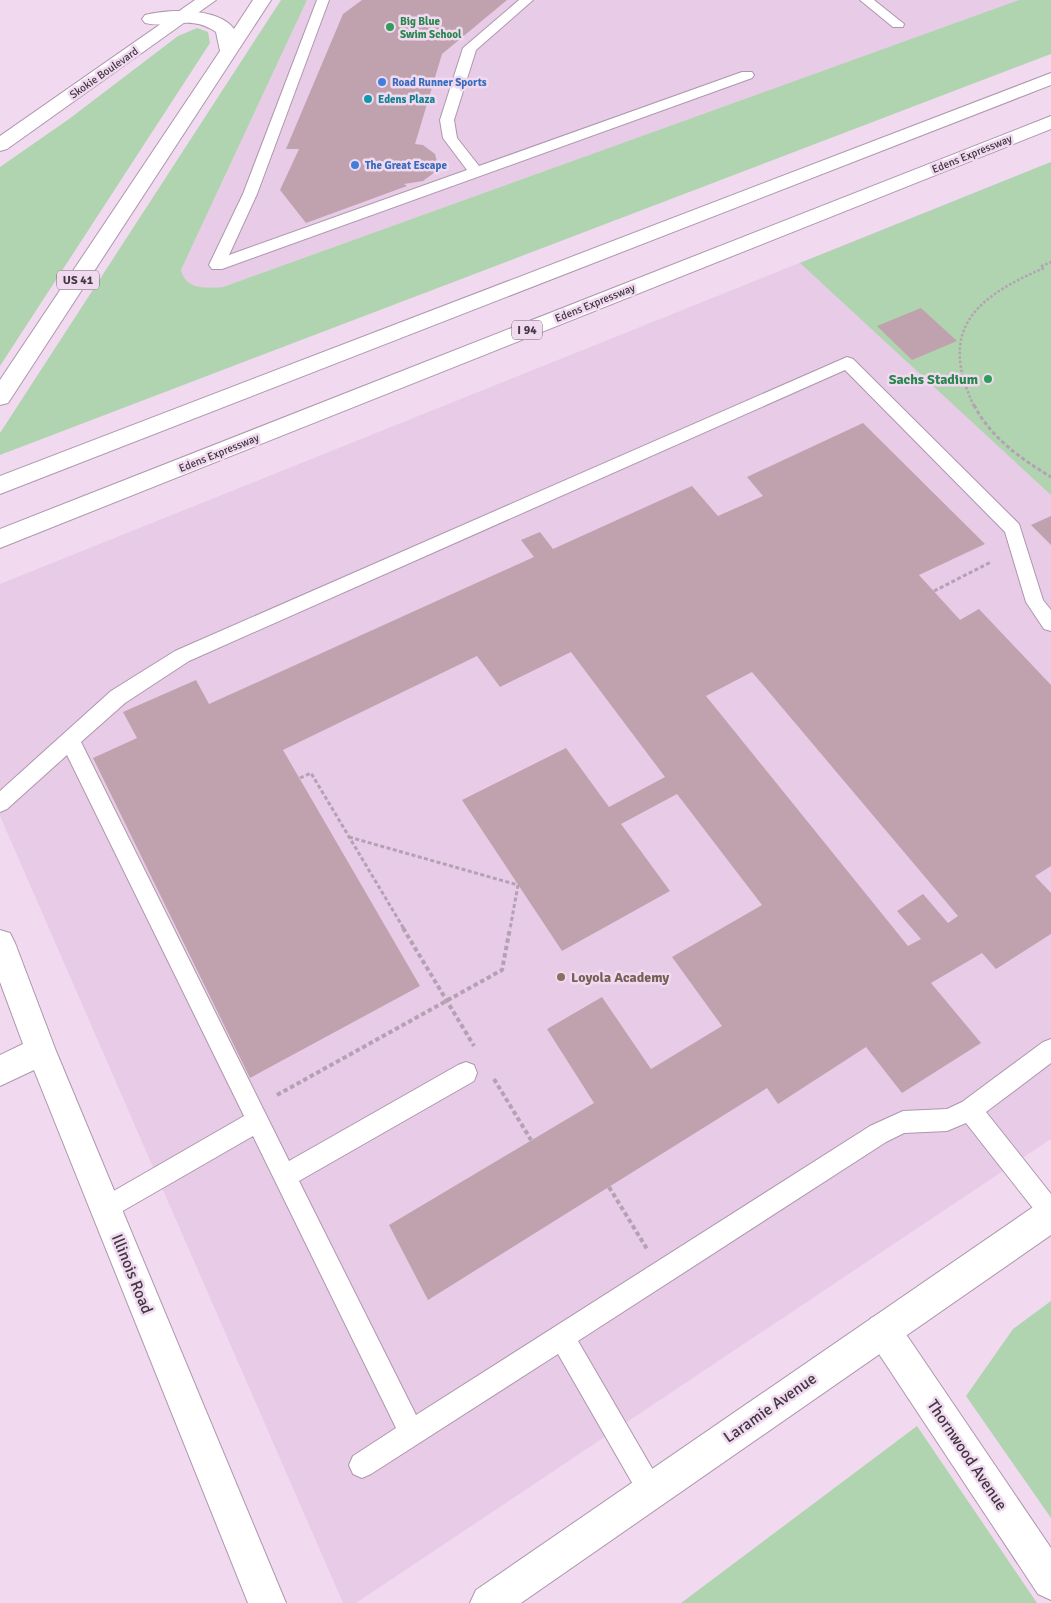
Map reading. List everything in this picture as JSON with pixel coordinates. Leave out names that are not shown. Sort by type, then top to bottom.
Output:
[{"type":"main road","name":"Skokie Boulevard","points":[[63,79],[151,19],[207,0]]},
{"type":"main road","name":"US 41","points":[[0,397],[229,53],[262,0]]},
{"type":"main road","name":"Skokie Boulevard","points":[[0,145],[182,8]]},
{"type":"main road","points":[[182,8],[219,25],[225,30],[229,53]]},
{"type":"main road","points":[[0,485],[1051,79]]},
{"type":"main road","name":"Edens Expressway","points":[[0,539],[1051,122]]},
{"type":"main road","name":"Illinois Road","points":[[0,944],[41,1051],[266,1603]]},
{"type":"main road","points":[[0,1071],[41,1051]]},
{"type":"main road","name":"Laramie Avenue","points":[[489,1603],[1051,1214]]},
{"type":"main road","name":"Thornwood Avenue","points":[[883,1330],[1051,1581]]},
{"type":"lane","points":[[323,0],[250,194],[217,265],[747,75]]},
{"type":"lane","points":[[476,172],[450,138],[447,120],[470,48],[526,0]]},
{"type":"lane","points":[[866,0],[898,24]]},
{"type":"lane","points":[[0,803],[71,742],[118,696],[182,656],[847,363],[1013,529],[1035,602],[1051,624]]},
{"type":"lane","points":[[71,742],[412,1434]]},
{"type":"lane","points":[[362,1465],[878,1134],[903,1122],[947,1120],[970,1110],[1051,1050]]},
{"type":"lane","points":[[285,1176],[466,1074]]},
{"type":"lane","points":[[970,1110],[1051,1214]]},
{"type":"lane","points":[[106,1208],[255,1114]]},
{"type":"lane","points":[[562,1337],[650,1491]]},
{"type":"path","points":[[1051,262],[1042,266],[1044,268],[1006,286],[983,302],[966,326],[960,340],[958,355],[962,378],[970,401],[985,423],[1000,440],[1023,460],[1051,477]]},
{"type":"path","points":[[934,591],[991,562]]},
{"type":"path","points":[[300,778],[311,773],[477,1050]]},
{"type":"path","points":[[255,1114],[447,1000],[502,970],[518,885],[349,837]]},
{"type":"path","points":[[492,1074],[531,1140]]},
{"type":"path","points":[[609,1187],[662,1273]]},
{"type":"shaded area","name":"Edens Plaza","points":[[307,0],[1019,0],[223,287],[206,288],[191,286],[183,279],[181,270]]},
{"type":"shaded area","name":"Loyola Academy","points":[[1051,162],[1051,1139],[356,1603],[343,1603],[0,816],[0,584]]},
{"type":"green space","points":[[281,0],[307,0],[181,270],[187,281],[197,286],[223,287],[1019,0],[1051,0],[1051,54],[0,455],[0,433]]},
{"type":"green space","points":[[197,28],[208,32],[210,43],[0,366],[0,167],[69,119],[178,36]]},
{"type":"green space","name":"Sachs Stadium","points":[[1051,162],[1051,495],[800,263]]},
{"type":"green space","points":[[1051,1301],[1051,1518],[966,1396],[1013,1329]]},
{"type":"green space","points":[[917,1426],[1037,1603],[681,1603]]},
{"type":"building","name":"Edens Plaza","points":[[362,0],[507,0],[442,54],[415,144],[423,145],[435,154],[438,166],[435,172],[423,181],[404,184],[407,186],[306,223],[280,190],[299,149],[286,149],[343,14]]},
{"type":"building","points":[[921,308],[957,341],[912,360],[877,326]]},
{"type":"building","points":[[863,423],[985,544],[919,575],[960,620],[979,609],[1051,685],[1051,866],[1035,876],[1051,893],[1051,934],[996,969],[982,953],[931,983],[981,1043],[902,1093],[866,1047],[778,1104],[767,1088],[428,1300],[389,1225],[594,1103],[547,1029],[602,997],[651,1069],[722,1026],[672,957],[762,905],[677,794],[621,824],[670,891],[562,951],[462,800],[566,748],[609,807],[665,777],[571,652],[500,687],[477,656],[283,750],[420,986],[250,1078],[93,758],[137,738],[123,712],[196,680],[209,704],[534,557],[521,540],[540,532],[553,549],[692,486],[718,516],[763,496],[747,477]],"holes":[[[752,672],[958,916],[948,923],[923,894],[897,911],[921,939],[908,946],[706,696]]]},
{"type":"building","points":[[1051,516],[1051,545],[1031,525]]},
{"type":"place","name":"Big Blue Swim School","points":[[390,27]]},
{"type":"place","name":"Road Runner Sports","points":[[382,82]]},
{"type":"place","name":"Edens Plaza","points":[[368,99]]},
{"type":"place","name":"The Great Escape","points":[[355,165]]},
{"type":"place","name":"Sachs Stadium","points":[[988,379]]},
{"type":"place","name":"Loyola Academy","points":[[561,977]]}]
